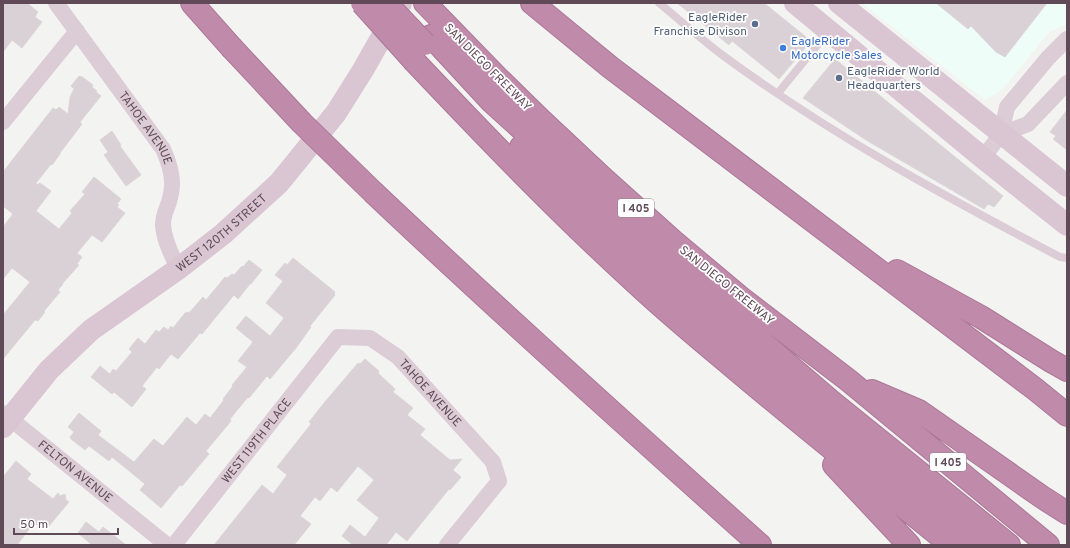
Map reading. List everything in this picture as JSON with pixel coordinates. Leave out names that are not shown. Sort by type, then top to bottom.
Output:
[{"type":"highway","points":[[192,3],[302,123],[375,194],[618,418],[760,545]]},
{"type":"highway","name":"SAN DIEGO FREEWAY","points":[[362,3],[428,40],[540,119],[673,241],[741,298],[848,380],[1048,545]]},
{"type":"highway","points":[[386,3],[657,252],[832,402],[1009,545]]},
{"type":"highway","points":[[401,3],[428,40],[532,158],[635,259],[745,354],[882,468],[979,545]]},
{"type":"highway","name":"SAN DIEGO FREEWAY","points":[[425,3],[428,40],[493,144],[565,218],[636,284],[779,405],[951,545]]},
{"type":"highway","points":[[532,3],[610,68],[1035,389],[1067,415]]},
{"type":"highway","points":[[829,234],[981,318],[1067,370]]},
{"type":"highway","points":[[848,380],[919,411],[1067,513]]},
{"type":"highway","points":[[779,405],[909,545]]},
{"type":"highway","points":[[618,418],[740,545]]},
{"type":"main road","name":"WEST 120TH STREET","points":[[5,419],[49,370],[91,330],[178,269],[223,234],[279,183],[336,113],[363,70],[401,3]]},
{"type":"main road","points":[[795,3],[983,158],[1067,225]]},
{"type":"main road","points":[[839,3],[1067,186]]},
{"type":"street","name":"TAHOE AVENUE","points":[[56,3],[164,150],[170,166],[172,181],[170,198],[164,212],[163,225],[166,241],[178,269]]},
{"type":"street","points":[[3,122],[77,31]]},
{"type":"street","points":[[983,158],[1001,134],[1008,107],[1048,58],[1067,39]]},
{"type":"street","points":[[1001,134],[1028,124],[1067,83]]},
{"type":"street","name":"TAHOE AVENUE","points":[[338,337],[370,338],[398,357],[493,462],[499,481],[447,545]]},
{"type":"street","name":"WEST 119TH PLACE","points":[[174,545],[338,337]]},
{"type":"street","name":"FELTON AVENUE","points":[[5,419],[167,545]]},
{"type":"lane","points":[[659,3],[724,56],[841,136],[978,214],[1060,257],[1067,258]]},
{"type":"lane","points":[[778,93],[829,31]]},
{"type":"shaded area","points":[[862,3],[1067,3],[1067,24],[1049,32],[1003,89],[985,100]]},
{"type":"building","points":[[3,3],[27,3],[38,12],[35,17],[42,22],[22,48],[12,40],[3,52]]},
{"type":"building","points":[[677,3],[764,3],[811,41],[779,79],[732,41],[729,45]]},
{"type":"building","points":[[936,3],[1047,3],[1005,57],[996,52],[971,26],[968,29]]},
{"type":"building","points":[[835,59],[1003,196],[994,207],[988,204],[984,209],[866,140],[803,98]]},
{"type":"building","points":[[79,76],[93,85],[92,87],[101,96],[80,122],[82,124],[52,165],[51,164],[36,183],[37,185],[40,183],[51,191],[36,211],[59,229],[72,213],[70,211],[85,194],[82,192],[94,177],[121,199],[117,204],[119,205],[117,207],[125,213],[102,242],[92,235],[77,253],[82,257],[77,264],[79,265],[62,284],[58,290],[60,292],[44,311],[45,312],[38,321],[35,320],[3,359],[3,315],[30,282],[12,268],[3,279],[3,227],[13,214],[3,206],[3,172],[53,108],[56,110],[59,107],[68,114],[70,97],[74,89],[71,86]]},
{"type":"building","points":[[1067,110],[1067,150],[1053,139],[1056,136],[1050,132]]},
{"type":"building","points":[[112,131],[121,145],[120,146],[141,175],[126,186],[104,155],[108,152],[100,140]]},
{"type":"building","points":[[293,258],[335,292],[335,295],[310,326],[311,327],[296,348],[270,379],[267,376],[249,398],[248,397],[230,419],[231,421],[206,451],[209,454],[161,508],[140,490],[145,484],[112,457],[109,461],[89,446],[85,450],[71,439],[70,437],[74,432],[68,427],[79,413],[101,431],[98,435],[134,462],[154,439],[163,446],[187,417],[196,425],[205,414],[210,418],[224,400],[223,399],[233,386],[232,385],[247,367],[238,361],[253,342],[236,328],[246,316],[270,336],[284,318],[266,303],[283,281],[275,275],[285,263],[287,265]]},
{"type":"building","points":[[249,260],[262,270],[251,284],[238,299],[234,295],[202,334],[200,333],[178,359],[171,354],[159,369],[157,367],[142,386],[146,389],[132,407],[114,392],[112,394],[91,377],[100,366],[110,374],[113,369],[116,371],[132,352],[129,349],[138,338],[145,344],[156,330],[159,332],[164,327],[168,330],[171,326],[173,328],[185,313],[190,312],[203,297],[206,300],[225,277],[227,278],[232,274],[234,275]]},
{"type":"building","points":[[365,359],[379,371],[378,373],[395,389],[393,392],[413,408],[407,415],[425,429],[420,435],[450,460],[462,459],[453,470],[461,477],[450,490],[449,489],[407,541],[396,532],[386,545],[353,545],[342,536],[350,525],[365,537],[379,518],[357,500],[374,480],[358,466],[337,492],[331,487],[320,501],[315,497],[300,516],[311,524],[294,545],[214,545],[262,485],[273,494],[287,475],[277,467],[311,424],[309,422],[324,403],[358,363],[360,364]]},
{"type":"building","points":[[16,461],[31,474],[27,479],[53,499],[58,493],[60,496],[65,494],[66,500],[69,502],[49,526],[46,524],[42,529],[34,523],[17,545],[3,545],[3,477]]},
{"type":"building","points":[[86,522],[99,532],[103,527],[126,545],[92,545],[78,533]]},
{"type":"place","name":"EagleRider Franchise Divison","points":[[755,24]]},
{"type":"place","name":"EagleRider Motorcycle Sales","points":[[783,48]]},
{"type":"place","name":"EagleRider World Headquarters","points":[[839,78]]}]
